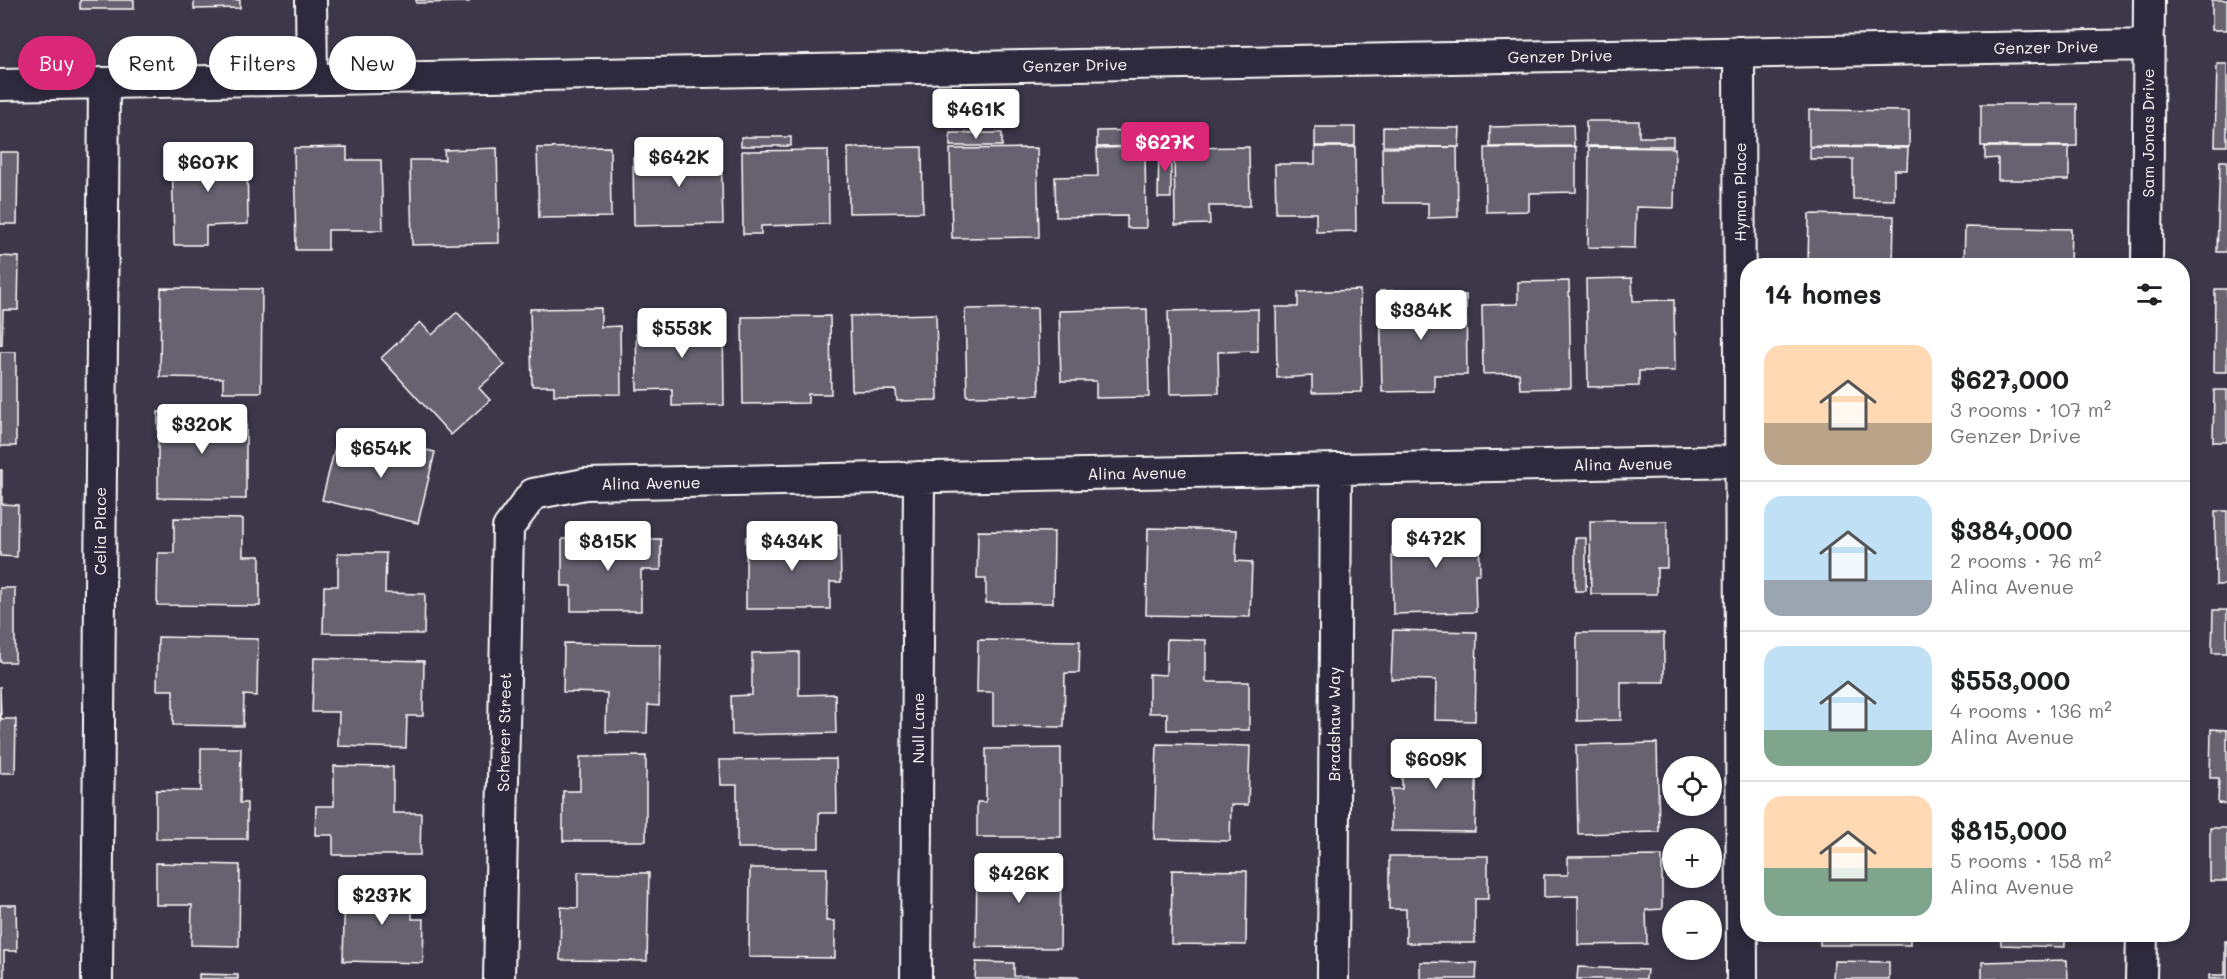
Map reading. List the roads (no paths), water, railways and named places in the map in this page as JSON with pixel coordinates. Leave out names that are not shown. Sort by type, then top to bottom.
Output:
[{"type":"street","points":[[311,0],[311,36]]},
{"type":"street","name":"Sam Jonas Drive","points":[[2147,258],[2149,0]]},
{"type":"street","name":"Genzer Drive","points":[[317,78],[2149,45]]},
{"type":"street","name":"Hyman Place","points":[[1739,52],[1740,258]]},
{"type":"street","name":"Genzer Drive","points":[[0,85],[209,80]]},
{"type":"street","name":"Celia Place","points":[[97,979],[104,83]]},
{"type":"street","name":"Alina Avenue","points":[[533,494],[585,484],[1740,461]]},
{"type":"street","name":"Bradshaw Way","points":[[1333,979],[1336,469]]},
{"type":"street","name":"Null Lane","points":[[916,979],[919,477]]},
{"type":"street","name":"Scherer Street","points":[[499,979],[508,528],[533,494]]},
{"type":"street","name":"Hyman Place","points":[[1742,942],[1742,979]]},
{"type":"street","points":[[2141,979],[2142,942]]}]
